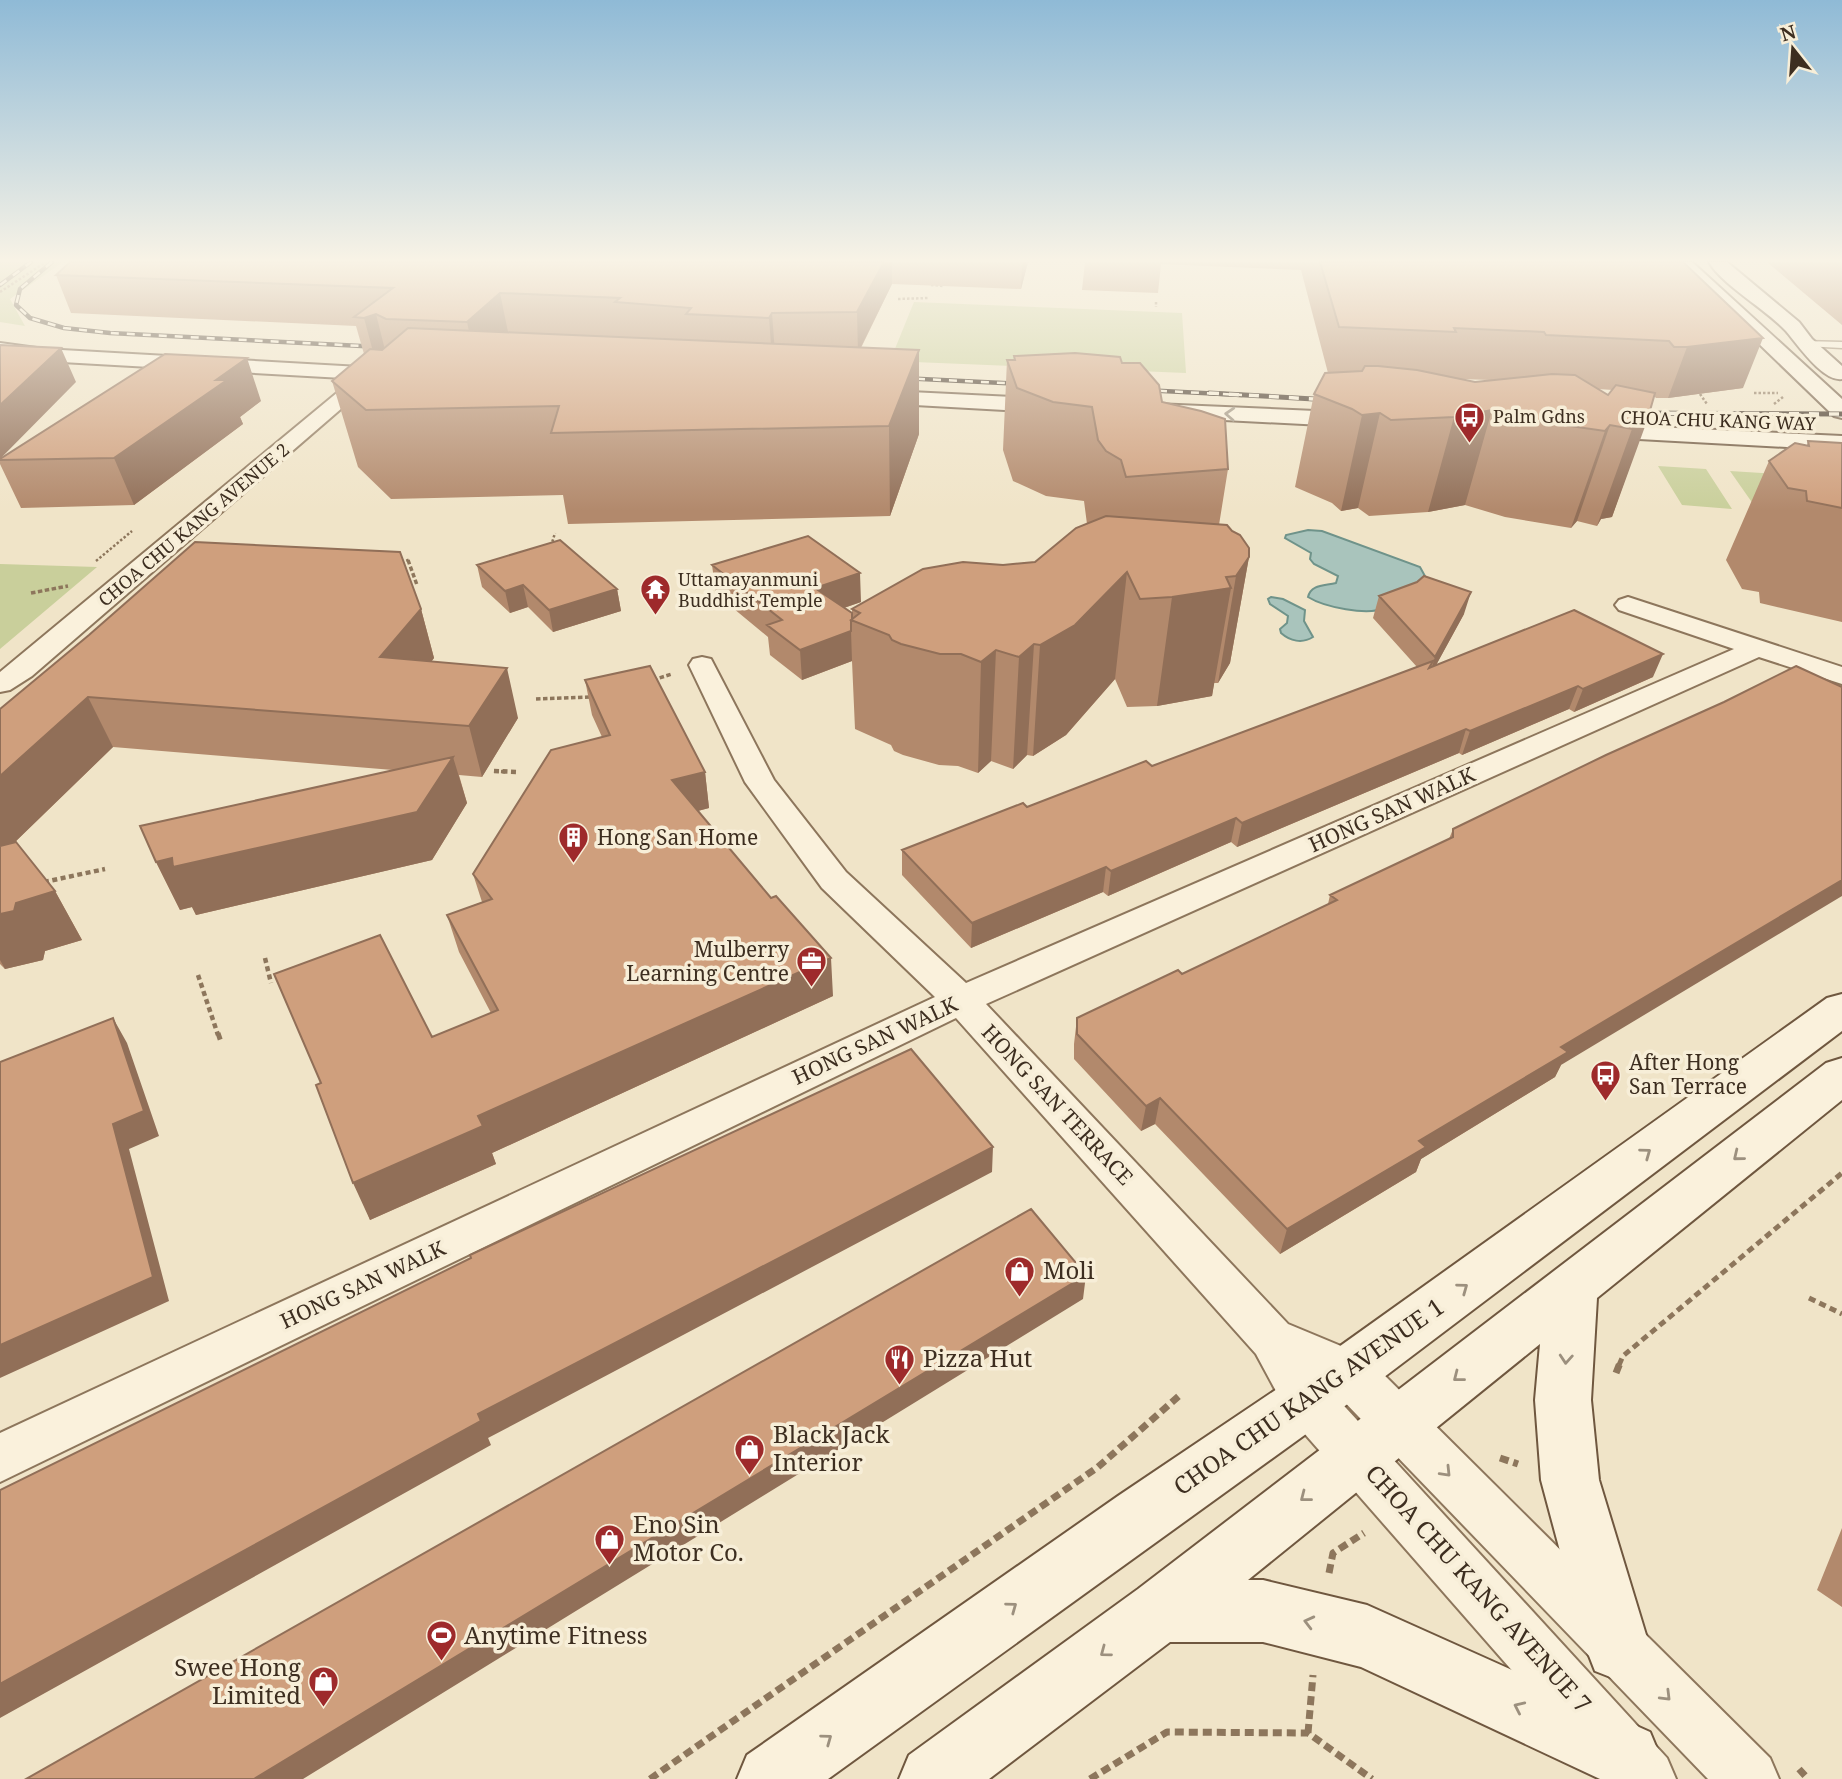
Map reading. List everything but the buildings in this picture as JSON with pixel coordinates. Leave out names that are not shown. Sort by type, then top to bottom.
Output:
[{"type":"street","points":[[96,345],[378,368]]},
{"type":"street","points":[[1761,345],[1812,400],[1842,411]]},
{"type":"street","points":[[1807,345],[1842,378]]},
{"type":"street","points":[[0,349],[44,355],[418,369]]},
{"type":"street","name":"CHOA CHU KANG AVENUE 2","points":[[0,684],[22,670],[378,368]]},
{"type":"street","points":[[855,389],[1080,399]]},
{"type":"street","points":[[1140,402],[1375,413]]},
{"type":"street","points":[[1746,421],[1842,459]]},
{"type":"street","name":"CHOA CHU KANG WAY","points":[[1842,426],[1746,421],[1576,423],[1771,429],[1842,443]]},
{"type":"street","points":[[1628,605],[1842,676]]},
{"type":"street","name":"HONG SAN WALK","points":[[0,1458],[961,1000],[1760,648]]},
{"type":"street","name":"HONG SAN TERRACE","points":[[702,665],[760,782],[834,880],[961,1000],[1272,1339],[1328,1387]]},
{"type":"street","name":"CHOA CHU KANG AVENUE 1","points":[[771,1779],[1128,1525],[1328,1387],[1842,1009]]},
{"type":"street","points":[[933,1779],[1160,1611],[1842,1075]]},
{"type":"street","points":[[1570,1291],[1563,1400],[1570,1480],[1618,1648]]},
{"type":"street","name":"CHOA CHU KANG AVENUE 7","points":[[1328,1387],[1379,1439],[1618,1648],[1771,1770]]},
{"type":"street","name":"CHOA CHU KANG AVENUE 7","points":[[1379,1439],[1636,1768]]},
{"type":"street","points":[[1160,1611],[1264,1611],[1367,1637],[1636,1768]]},
{"type":"path","points":[[1754,393],[1785,393]]},
{"type":"path","points":[[1700,394],[1707,404]]},
{"type":"path","points":[[549,551],[555,533]]},
{"type":"path","points":[[407,559],[416,585]]},
{"type":"path","points":[[31,593],[73,585]]},
{"type":"path","points":[[652,681],[702,665]]},
{"type":"path","points":[[536,699],[601,697]]},
{"type":"path","points":[[494,771],[517,772]]},
{"type":"path","points":[[38,884],[105,869]]},
{"type":"path","points":[[265,958],[271,983]]},
{"type":"path","points":[[198,975],[221,1042]]},
{"type":"path","points":[[1613,1380],[1623,1356],[1842,1173]]},
{"type":"path","points":[[1809,1298],[1842,1314]]},
{"type":"path","points":[[650,1779],[1098,1467],[1180,1395]]},
{"type":"path","points":[[1090,1779],[1167,1732],[1308,1733],[1372,1779]]},
{"type":"path","points":[[1771,1770],[1808,1779]]},
{"type":"green space","points":[[897,345],[1184,345],[1186,373],[890,361]]},
{"type":"green space","points":[[1658,466],[1706,469],[1732,509],[1682,505]]},
{"type":"green space","points":[[1730,471],[1778,474],[1758,511]]},
{"type":"green space","points":[[0,564],[97,567],[0,649]]},
{"type":"water","points":[[1308,530],[1322,531],[1420,567],[1426,578],[1395,602],[1377,610],[1346,609],[1315,601],[1308,597],[1312,590],[1336,583],[1338,576],[1314,564],[1310,559],[1311,553],[1285,538],[1286,535]]},
{"type":"water","points":[[1268,599],[1283,599],[1305,610],[1304,621],[1313,637],[1296,641],[1281,633],[1280,629],[1287,623],[1288,616],[1270,604]]},
{"type":"railway","points":[[343,345],[381,347]]},
{"type":"railway","points":[[901,378],[1024,384]]},
{"type":"railway","points":[[1143,390],[1242,395]]},
{"type":"railway","points":[[1209,393],[1331,400]]},
{"type":"railway","points":[[1629,413],[1842,414]]},
{"type":"place","name":"Palm Gdns","points":[[1470,444]]},
{"type":"place","name":"Uttamayanmuni Buddhist Temple","points":[[655,617]]},
{"type":"place","name":"Hong San Home","points":[[574,865]]},
{"type":"place","name":"Mulberry Learning Centre","points":[[812,989]]},
{"type":"place","name":"After Hong San Terrace","points":[[1606,1102]]},
{"type":"place","name":"Moli","points":[[1020,1298]]},
{"type":"place","name":"Pizza Hut","points":[[900,1386]]},
{"type":"place","name":"Black Jack Interior","points":[[750,1476]]},
{"type":"place","name":"Eno Sin Motor Co.","points":[[610,1566]]},
{"type":"place","name":"Anytime Fitness","points":[[441,1663]]},
{"type":"place","name":"Swee Hong Limited","points":[[324,1709]]}]
